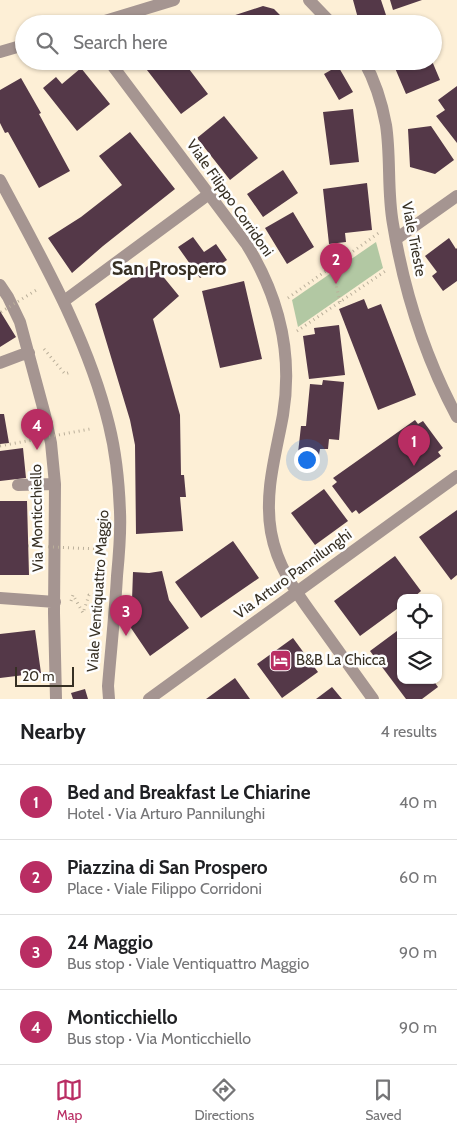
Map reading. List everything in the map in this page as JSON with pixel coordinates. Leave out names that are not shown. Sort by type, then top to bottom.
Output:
[{"type":"street","points":[[125,15],[174,0]]},
{"type":"street","points":[[309,0],[323,15]]},
{"type":"street","points":[[0,52],[15,48]]},
{"type":"street","name":"Viale Filippo Corridoni","points":[[116,70],[247,245],[268,284],[281,325],[285,350],[283,413],[268,492],[268,506],[274,546],[286,576],[296,592],[373,699]]},
{"type":"street","name":"Viale Trieste","points":[[368,70],[382,106],[386,126],[392,222],[400,262],[428,355],[457,417]]},
{"type":"street","name":"Viale Ventiquattro Maggio","points":[[0,180],[64,301],[82,343],[106,410],[117,472],[120,511],[120,540],[108,686],[110,699]]},
{"type":"street","points":[[64,301],[209,194]]},
{"type":"street","points":[[396,239],[457,196]]},
{"type":"street","name":"Via Monticchiello","points":[[0,285],[20,322],[49,433],[55,484],[54,608],[56,699]]},
{"type":"street","points":[[0,363],[29,354]]},
{"type":"street","name":"Via Arturo Pannilunghi","points":[[149,699],[457,476]]},
{"type":"street","points":[[18,485],[55,484]]},
{"type":"street","points":[[0,598],[54,608]]},
{"type":"path","points":[[287,299],[381,232]]},
{"type":"path","points":[[332,266],[340,302]]},
{"type":"path","points":[[295,333],[388,270]]},
{"type":"path","points":[[1,312],[38,289]]},
{"type":"path","points":[[0,446],[90,429]]},
{"type":"path","points":[[28,546],[98,549]]},
{"type":"path","points":[[54,608],[66,614],[74,595],[83,613],[89,595],[96,594]]},
{"type":"green space","points":[[376,242],[383,268],[298,327],[292,300]]},
{"type":"building","points":[[353,0],[381,0],[386,15],[357,15]]},
{"type":"building","points":[[390,0],[422,0],[393,10]]},
{"type":"building","points":[[263,6],[274,9],[280,15],[235,15]]},
{"type":"building","points":[[79,70],[83,70],[110,104],[77,131],[43,88],[56,77],[62,84]]},
{"type":"building","points":[[147,70],[190,70],[208,94],[181,114]]},
{"type":"building","points":[[331,70],[340,70],[353,92],[339,100],[324,74]]},
{"type":"building","points":[[396,70],[436,70],[440,80],[406,94]]},
{"type":"building","points":[[21,78],[70,171],[39,188],[8,132],[5,133],[0,123],[0,90]]},
{"type":"building","points":[[457,86],[457,143],[436,116],[445,110],[438,100]]},
{"type":"building","points":[[353,109],[359,162],[330,165],[323,112]]},
{"type":"building","points":[[224,116],[258,158],[230,180],[197,138]]},
{"type":"building","points":[[431,126],[454,160],[435,174],[410,167],[408,129]]},
{"type":"building","points":[[130,132],[175,189],[72,273],[48,238],[81,217],[122,185],[99,156]]},
{"type":"building","points":[[283,170],[298,193],[263,217],[247,194]]},
{"type":"building","points":[[367,183],[372,230],[345,233],[346,242],[329,244],[323,189]]},
{"type":"building","points":[[293,212],[314,247],[287,264],[265,228]]},
{"type":"building","points":[[193,237],[204,252],[216,244],[227,260],[200,278],[178,247]]},
{"type":"building","points":[[449,238],[457,248],[457,281],[443,291],[432,276],[437,272],[425,256]]},
{"type":"building","points":[[152,263],[179,296],[153,319],[180,415],[181,475],[184,475],[186,497],[180,497],[183,531],[136,534],[135,445],[130,420],[95,304]]},
{"type":"building","points":[[244,281],[262,359],[220,368],[202,291]]},
{"type":"building","points":[[364,299],[368,309],[381,304],[416,395],[378,410],[339,309]]},
{"type":"building","points":[[0,311],[16,337],[0,347]]},
{"type":"building","points":[[339,325],[345,375],[309,379],[303,336],[315,334],[314,328]]},
{"type":"building","points":[[323,380],[344,382],[339,440],[329,439],[328,449],[320,449],[319,455],[298,453],[301,426],[306,426],[310,384],[322,385]]},
{"type":"building","points":[[0,414],[4,414],[9,443],[0,444]]},
{"type":"building","points":[[415,420],[418,424],[423,421],[443,448],[438,452],[441,456],[359,514],[356,510],[352,513],[332,486],[337,482],[333,478]]},
{"type":"building","points":[[23,448],[26,478],[0,481],[0,451]]},
{"type":"building","points":[[324,489],[348,521],[315,545],[291,513]]},
{"type":"building","points":[[0,501],[27,501],[29,575],[0,575]]},
{"type":"building","points":[[457,510],[457,575],[451,580],[419,537]]},
{"type":"building","points":[[233,541],[259,578],[201,618],[175,582]]},
{"type":"building","points":[[395,556],[421,591],[418,594],[397,594],[397,609],[360,636],[334,601]]},
{"type":"building","points":[[162,571],[169,600],[189,628],[150,656],[131,628],[133,572],[149,573]]},
{"type":"building","points":[[35,630],[41,673],[0,678],[0,634]]},
{"type":"building","points":[[397,631],[397,684],[436,684],[438,687],[422,699],[406,699],[370,651]]},
{"type":"building","points":[[293,638],[318,672],[282,698],[257,664]]},
{"type":"building","points":[[235,678],[250,699],[206,699]]},
{"type":"building","points":[[332,687],[342,699],[316,699]]},
{"type":"building","points":[[85,689],[88,699],[73,699],[71,693]]},
{"type":"place","name":"Piazzina di San Prospero","points":[[336,284]]},
{"type":"place","name":"Monticchiello","points":[[37,450]]},
{"type":"place","name":"Bed and Breakfast Le Chiarine","points":[[414,466]]},
{"type":"place","name":"24 Maggio","points":[[126,636]]},
{"type":"place","name":"B&B La Chicca","points":[[280,660]]},
{"type":"district","name":"San Prospero","points":[[169,268]]}]
